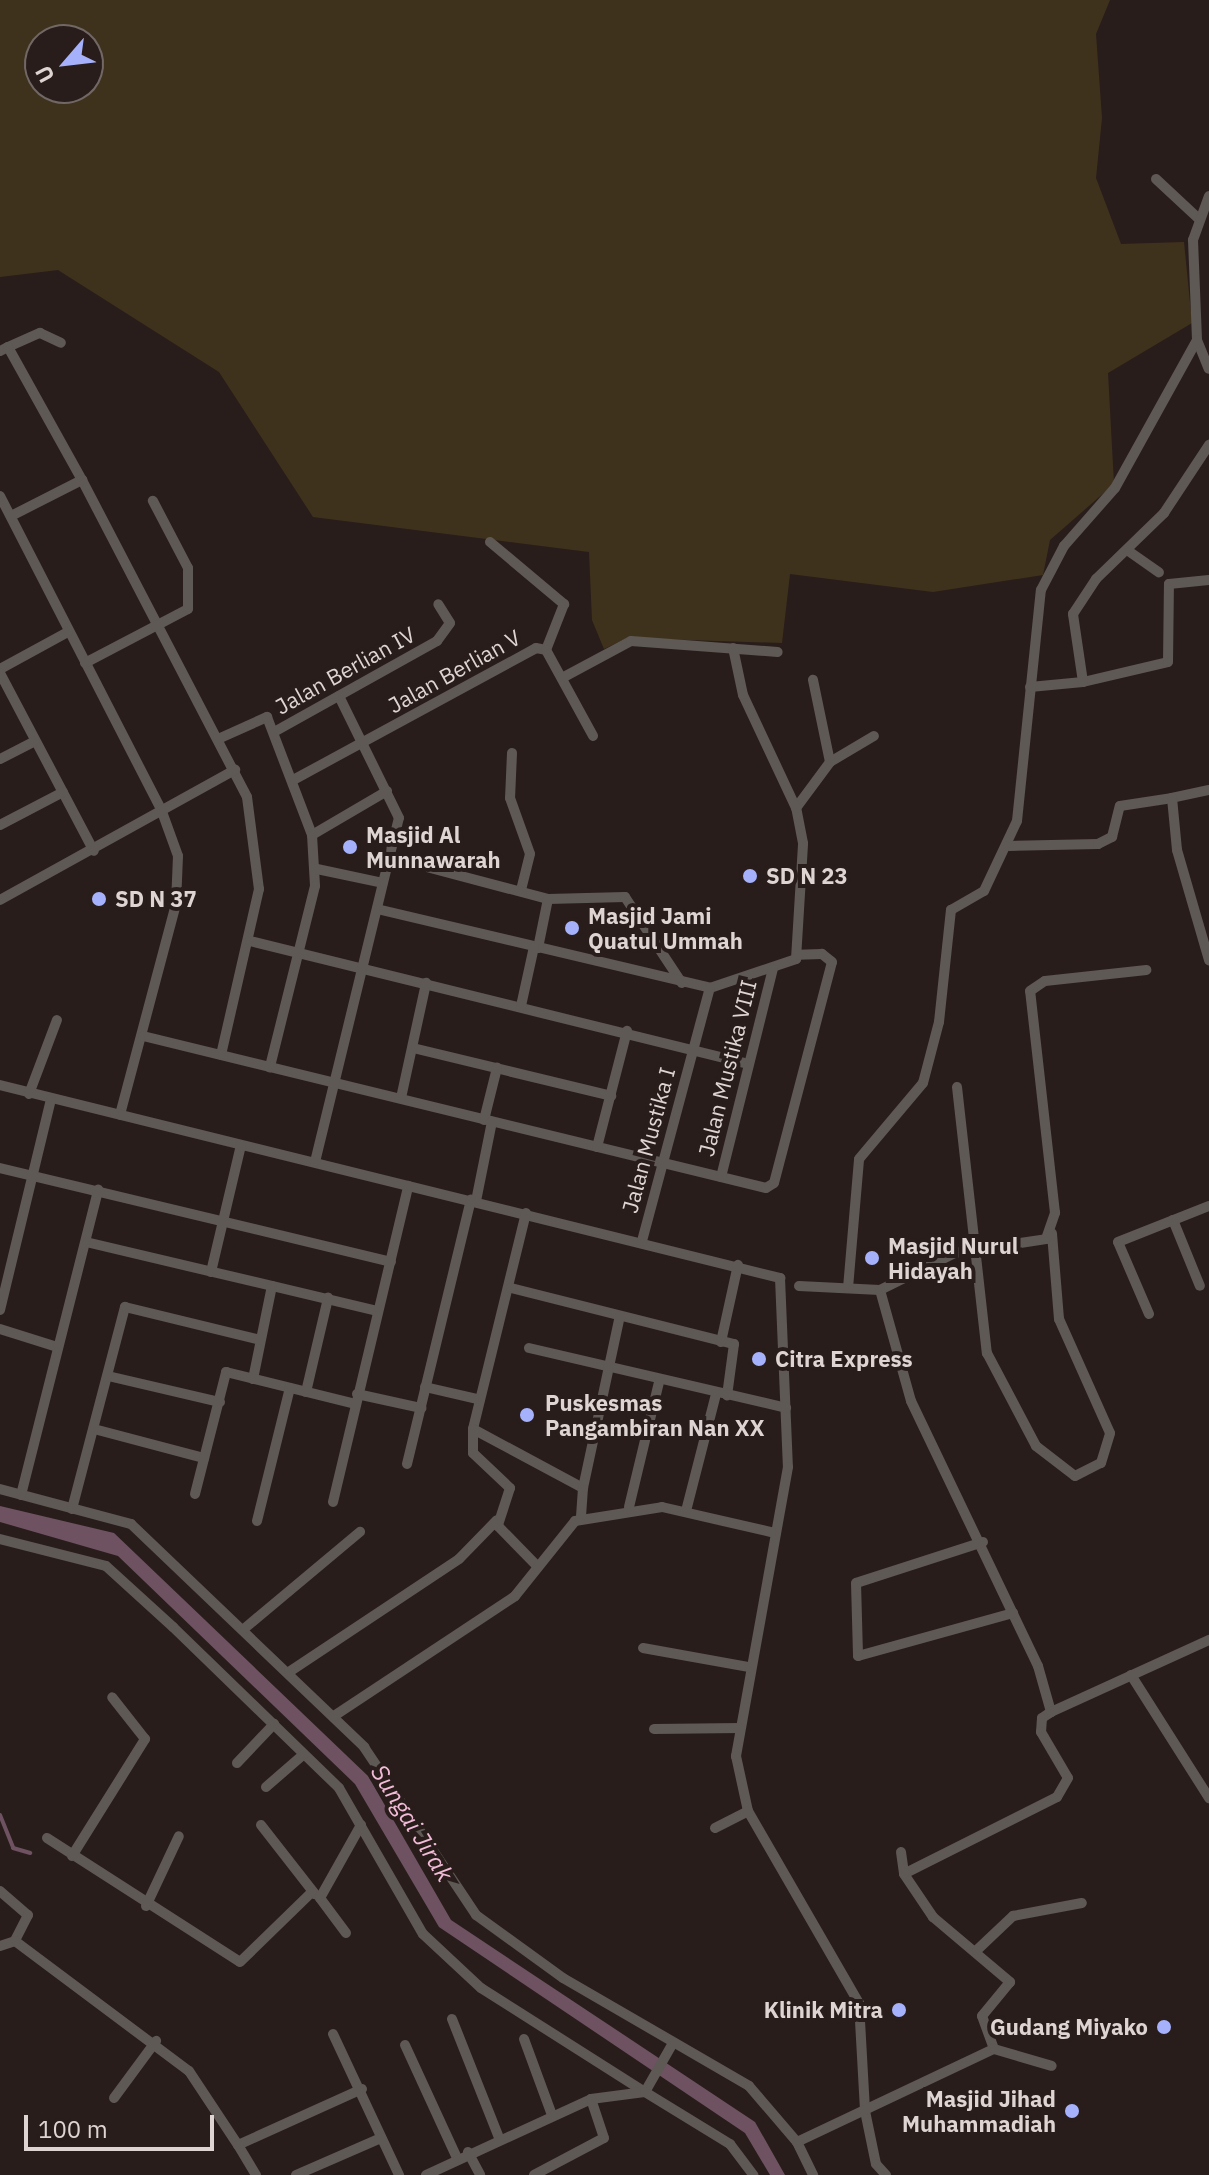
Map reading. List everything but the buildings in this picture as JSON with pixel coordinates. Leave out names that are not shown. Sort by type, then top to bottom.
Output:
[{"type":"street","points":[[1156,179],[1198,218]]},
{"type":"street","points":[[1209,196],[1198,218],[1197,340],[1209,369]]},
{"type":"street","points":[[61,343],[40,333],[4,349],[82,480],[235,770],[259,846],[250,941],[221,1055]]},
{"type":"street","points":[[848,1288],[859,1159],[923,1083],[939,1022],[951,910],[984,891],[1009,846],[1049,573],[1115,488],[1197,340]]},
{"type":"street","points":[[1083,682],[1073,614],[1127,550],[1164,513],[1209,445]]},
{"type":"street","points":[[11,516],[82,480]]},
{"type":"street","points":[[0,496],[161,809],[180,879],[143,1036],[120,1115]]},
{"type":"street","points":[[85,663],[156,625],[183,615],[190,582],[153,501]]},
{"type":"street","points":[[490,542],[564,604],[546,650]]},
{"type":"street","points":[[1127,550],[1159,572]]},
{"type":"street","points":[[1030,687],[1083,682],[1168,662],[1169,584],[1209,580]]},
{"type":"street","name":"Jalan Berlian IV","points":[[274,732],[437,641],[450,623],[438,604]]},
{"type":"street","points":[[68,632],[0,671],[94,851]]},
{"type":"street","points":[[562,678],[631,641],[778,652]]},
{"type":"street","name":"Jalan Berlian V","points":[[295,779],[536,648],[546,650],[593,736]]},
{"type":"street","points":[[733,648],[743,695],[796,808],[803,843],[798,955]]},
{"type":"street","points":[[813,680],[830,762]]},
{"type":"street","points":[[315,1162],[399,818],[339,696]]},
{"type":"street","points":[[218,739],[261,716],[274,732],[295,779],[312,835],[317,869],[300,954],[270,1067]]},
{"type":"street","points":[[796,808],[830,762],[874,736]]},
{"type":"street","points":[[0,759],[35,741]]},
{"type":"street","points":[[512,753],[510,798],[530,854],[521,891]]},
{"type":"street","points":[[0,900],[94,851],[161,809],[235,770]]},
{"type":"street","points":[[1009,846],[1098,844],[1112,837],[1120,806],[1209,790]]},
{"type":"street","points":[[312,835],[387,791]]},
{"type":"street","points":[[0,825],[63,792]]},
{"type":"street","points":[[1172,798],[1177,850],[1209,960]]},
{"type":"street","points":[[389,857],[548,899],[625,897],[682,983]]},
{"type":"street","points":[[317,869],[383,883]]},
{"type":"street","points":[[521,1006],[548,899]]},
{"type":"street","points":[[143,1036],[721,1177],[774,1183],[832,962],[822,954],[798,955],[773,969],[710,988],[377,909]]},
{"type":"street","points":[[250,941],[627,1031],[748,1064]]},
{"type":"street","name":"Jalan Mustika VIII","points":[[721,1177],[773,969]]},
{"type":"street","points":[[957,1087],[980,1250],[987,1353],[1036,1446],[1075,1476],[1101,1463],[1110,1433],[1059,1319],[1030,991],[1045,981],[1146,970]]},
{"type":"street","points":[[401,1098],[426,983]]},
{"type":"street","name":"Jalan Mustika I","points":[[642,1241],[710,988]]},
{"type":"street","points":[[29,1094],[57,1020]]},
{"type":"street","points":[[597,1147],[627,1031]]},
{"type":"street","points":[[413,1048],[611,1096]]},
{"type":"street","points":[[407,1464],[474,1200],[497,1068]]},
{"type":"street","points":[[0,1085],[770,1271],[791,1285],[880,1290],[945,1257],[1037,1243],[1052,1233]]},
{"type":"street","points":[[0,1310],[51,1099]]},
{"type":"street","points":[[211,1272],[241,1145]]},
{"type":"street","points":[[0,1168],[391,1262]]},
{"type":"street","points":[[333,1502],[408,1186]]},
{"type":"street","points":[[21,1495],[98,1190]]},
{"type":"street","points":[[1149,1314],[1118,1242],[1209,1206]]},
{"type":"street","points":[[289,1672],[459,1559],[497,1520],[510,1488],[473,1453],[473,1429],[477,1399],[511,1288],[526,1213]]},
{"type":"street","points":[[1173,1220],[1200,1286]]},
{"type":"street","points":[[86,1242],[378,1311]]},
{"type":"street","points":[[0,1250],[13,1253]]},
{"type":"street","points":[[721,1342],[738,1265]]},
{"type":"street","points":[[791,1285],[786,1408],[788,1467],[771,1532],[736,1756],[748,1811],[859,2003],[865,2111],[876,2164],[886,2175]]},
{"type":"street","points":[[253,1379],[272,1286]]},
{"type":"street","points":[[511,1288],[736,1346],[686,1511]]},
{"type":"street","points":[[880,1290],[911,1401],[983,1542],[1051,1712]]},
{"type":"street","points":[[306,1392],[328,1298]]},
{"type":"street","points":[[72,1509],[125,1307],[260,1340]]},
{"type":"street","points":[[581,1519],[583,1488],[620,1316]]},
{"type":"street","points":[[0,1329],[57,1347]]},
{"type":"street","points":[[529,1348],[659,1382],[786,1408]]},
{"type":"street","points":[[195,1494],[226,1372],[306,1392],[421,1408]]},
{"type":"street","points":[[108,1376],[220,1402]]},
{"type":"street","points":[[629,1507],[659,1382]]},
{"type":"street","points":[[425,1387],[477,1399]]},
{"type":"street","points":[[257,1521],[290,1388]]},
{"type":"street","points":[[94,1429],[204,1458]]},
{"type":"street","points":[[473,1429],[583,1488]]},
{"type":"street","points":[[0,1489],[131,1524],[245,1628],[334,1716],[385,1774],[433,1859],[476,1915],[563,1978],[671,2047],[749,2086],[797,2142],[813,2175]]},
{"type":"street","points":[[334,1716],[464,1634],[515,1596],[559,1533],[581,1519],[629,1507],[686,1511],[771,1532]]},
{"type":"street","points":[[497,1520],[538,1567]]},
{"type":"street","points":[[245,1628],[360,1532]]},
{"type":"street","points":[[0,1539],[106,1566],[339,1788],[423,1934],[444,1956],[730,2144],[753,2175]]},
{"type":"street","points":[[983,1542],[856,1583],[858,1656],[1013,1613]]},
{"type":"street","points":[[904,1874],[1062,1794],[1068,1778],[1040,1727],[1051,1712],[1131,1675],[1177,1661],[1209,1640]]},
{"type":"street","points":[[643,1648],[749,1667]]},
{"type":"street","points":[[1131,1675],[1209,1798]]},
{"type":"street","points":[[72,1856],[145,1739],[112,1697]]},
{"type":"street","points":[[237,1763],[274,1724]]},
{"type":"street","points":[[654,1729],[740,1728]]},
{"type":"street","points":[[266,1787],[304,1754]]},
{"type":"street","points":[[715,1828],[748,1811]]},
{"type":"street","points":[[261,1825],[346,1933]]},
{"type":"street","points":[[47,1838],[146,1906],[240,1962],[316,1895],[361,1825]]},
{"type":"street","points":[[146,1906],[179,1836]]},
{"type":"street","points":[[901,1852],[904,1874],[933,1917],[977,1950],[1010,1984],[984,2009],[994,2049]]},
{"type":"street","points":[[0,1891],[28,1915],[15,1941],[0,1946]]},
{"type":"street","points":[[977,1950],[1013,1916],[1082,1903]]},
{"type":"street","points":[[15,1941],[156,2041],[216,2105],[256,2175]]},
{"type":"street","points":[[452,2019],[499,2138]]},
{"type":"street","points":[[333,2034],[362,2089],[399,2175]]},
{"type":"street","points":[[524,2039],[552,2115]]},
{"type":"street","points":[[114,2098],[156,2041]]},
{"type":"street","points":[[405,2045],[457,2158]]},
{"type":"street","points":[[426,2175],[468,2152],[591,2099],[648,2088],[671,2047]]},
{"type":"street","points":[[797,2142],[994,2049],[1052,2066]]},
{"type":"street","points":[[238,2145],[362,2089]]},
{"type":"street","points":[[534,2175],[604,2138],[591,2099]]},
{"type":"street","points":[[296,2175],[381,2138]]},
{"type":"street","points":[[468,2152],[480,2175]]},
{"type":"shaded area","points":[[0,0],[1110,0],[1096,34],[1102,118],[1096,178],[1121,244],[1184,242],[1192,323],[1108,373],[1114,484],[1050,540],[1043,575],[933,592],[790,574],[782,643],[627,638],[604,649],[592,620],[589,552],[313,517],[219,372],[58,270],[0,277]]},
{"type":"shaded area","points":[[0,1506],[114,1533],[368,1776],[451,1920],[755,2122],[785,2175],[770,2175],[745,2133],[439,1927],[355,1784],[118,1556],[0,1522]]},
{"type":"waterway","points":[[0,1815],[13,1848],[30,1853]]},
{"type":"place","name":"Masjid Al Munnawarah","points":[[350,847]]},
{"type":"place","name":"SD N 23","points":[[750,876]]},
{"type":"place","name":"SD N 37","points":[[99,899]]},
{"type":"place","name":"Masjid Jami Quatul Ummah","points":[[572,928]]},
{"type":"place","name":"Masjid Nurul Hidayah","points":[[872,1258]]},
{"type":"place","name":"Citra Express","points":[[759,1359]]},
{"type":"place","name":"Puskesmas Pangambiran Nan XX","points":[[527,1415]]},
{"type":"place","name":"Klinik Mitra","points":[[899,2010]]},
{"type":"place","name":"Gudang Miyako","points":[[1164,2027]]},
{"type":"place","name":"Masjid Jihad Muhammadiah","points":[[1072,2111]]},
{"type":"water label","name":"Sungai Jirak","points":[[412,1823]]}]
